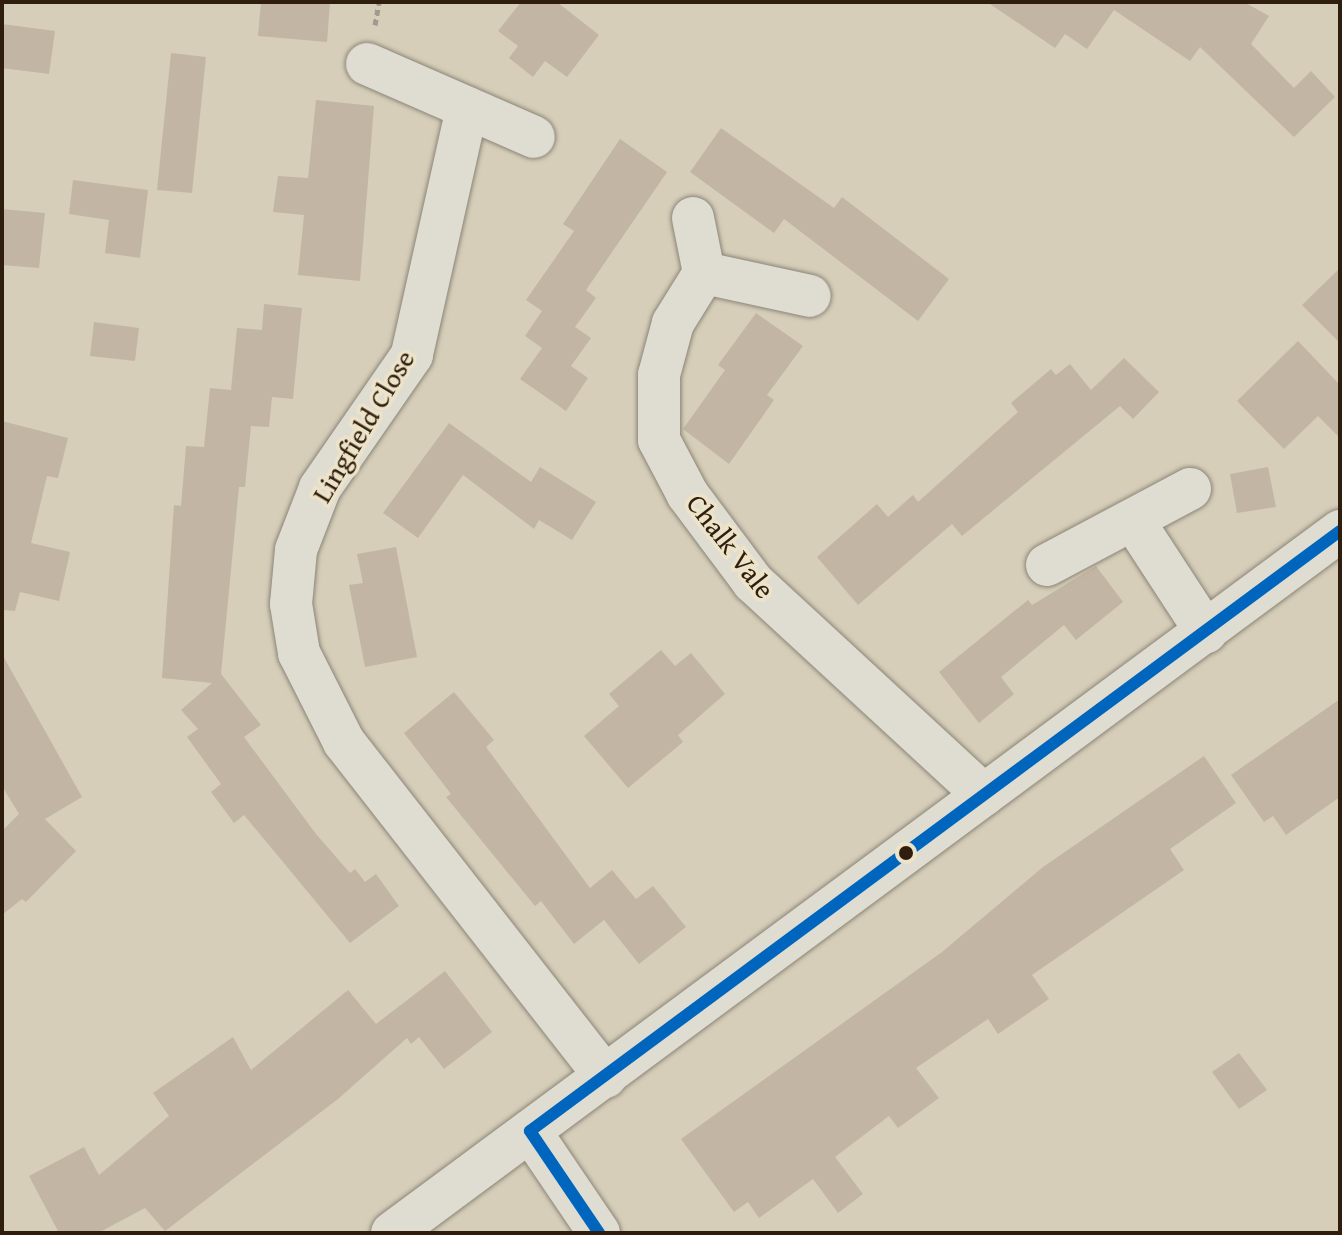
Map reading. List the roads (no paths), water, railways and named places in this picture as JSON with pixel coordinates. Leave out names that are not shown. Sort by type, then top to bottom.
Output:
[{"type":"street","points":[[367,64],[534,137]]},
{"type":"street","name":"Lingfield Close","points":[[467,108],[412,355],[320,488],[296,550],[291,604],[299,653],[344,742],[606,1077]]},
{"type":"street","points":[[693,218],[704,273],[810,296]]},
{"type":"street","name":"Chalk Vale","points":[[704,273],[673,323],[659,375],[659,440],[688,495],[753,582],[984,795]]},
{"type":"street","points":[[1047,565],[1190,489]]},
{"type":"street","points":[[1133,520],[1206,632]]},
{"type":"street","points":[[392,1233],[1340,531]]},
{"type":"street","points":[[530,1131],[599,1233]]}]
